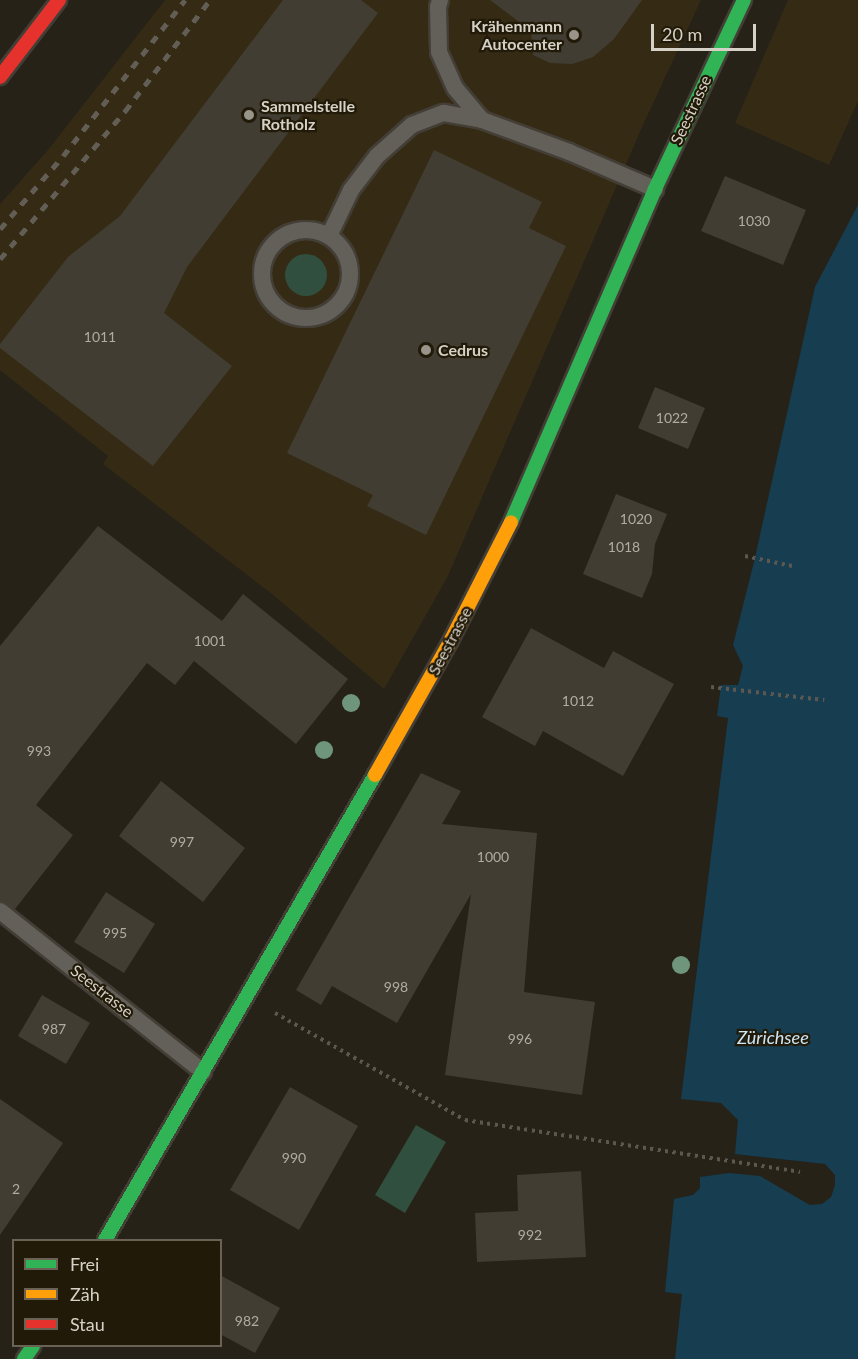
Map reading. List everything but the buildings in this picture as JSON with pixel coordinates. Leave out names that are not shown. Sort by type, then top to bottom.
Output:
[{"type":"main road","points":[[0,77],[59,0]]},
{"type":"main road","name":"Seestrasse","points":[[106,1239],[390,750],[506,532],[655,189],[723,39],[744,0]]},
{"type":"lane","points":[[440,0],[438,7],[439,52],[455,88],[482,120]]},
{"type":"lane","points":[[328,236],[351,190],[377,156],[412,125],[444,113],[482,120],[569,152],[655,189]]},
{"type":"lane","points":[[303,230],[328,236],[347,256],[350,282],[345,295],[337,306],[320,316],[299,318],[286,314],[266,293],[262,279],[267,255],[280,239],[291,233],[303,230]]},
{"type":"lane","name":"Seestrasse","points":[[0,911],[204,1072]]},
{"type":"path","points":[[745,556],[792,566]]},
{"type":"path","points":[[711,687],[824,700]]},
{"type":"path","points":[[273,1011],[465,1120],[800,1172]]},
{"type":"shaded area","points":[[165,0],[701,0],[643,125],[448,576],[384,689],[272,594],[103,464],[108,456],[0,370],[0,204],[48,150]]},
{"type":"shaded area","points":[[788,0],[858,0],[858,101],[829,165],[735,123]]},
{"type":"green space","points":[[306,254],[314,255],[321,260],[326,267],[326,283],[321,290],[314,295],[306,296],[298,295],[291,290],[286,283],[285,275],[286,267],[291,260],[298,255]]},
{"type":"green space","points":[[416,1125],[446,1142],[405,1213],[375,1195]]},
{"type":"water","name":"Zürichsee","points":[[858,205],[858,1359],[675,1359],[682,1294],[665,1292],[674,1199],[693,1195],[700,1188],[700,1177],[729,1173],[760,1176],[810,1205],[822,1204],[831,1197],[835,1185],[835,1175],[825,1164],[735,1154],[738,1120],[721,1103],[681,1099],[728,718],[717,716],[721,685],[738,685],[743,666],[733,645],[754,562],[815,287]]},
{"type":"railway","points":[[0,229],[63,156],[185,0]]},
{"type":"railway","points":[[0,259],[125,111],[210,0]]},
{"type":"traffic: fast","points":[[511,522],[655,189],[744,0]]},
{"type":"traffic: fast","points":[[106,1239],[375,775]]},
{"type":"traffic: fast","points":[[24,1359],[32,1347]]},
{"type":"traffic: slow","points":[[375,775],[451,640],[511,522]]},
{"type":"traffic: jam","points":[[0,77],[59,0]]},
{"type":"place","name":"Krähenmann Autocenter","points":[[574,35]]},
{"type":"place","name":"Sammelstelle Rotholz","points":[[249,115]]},
{"type":"place","name":"Cedrus","points":[[426,350]]}]
